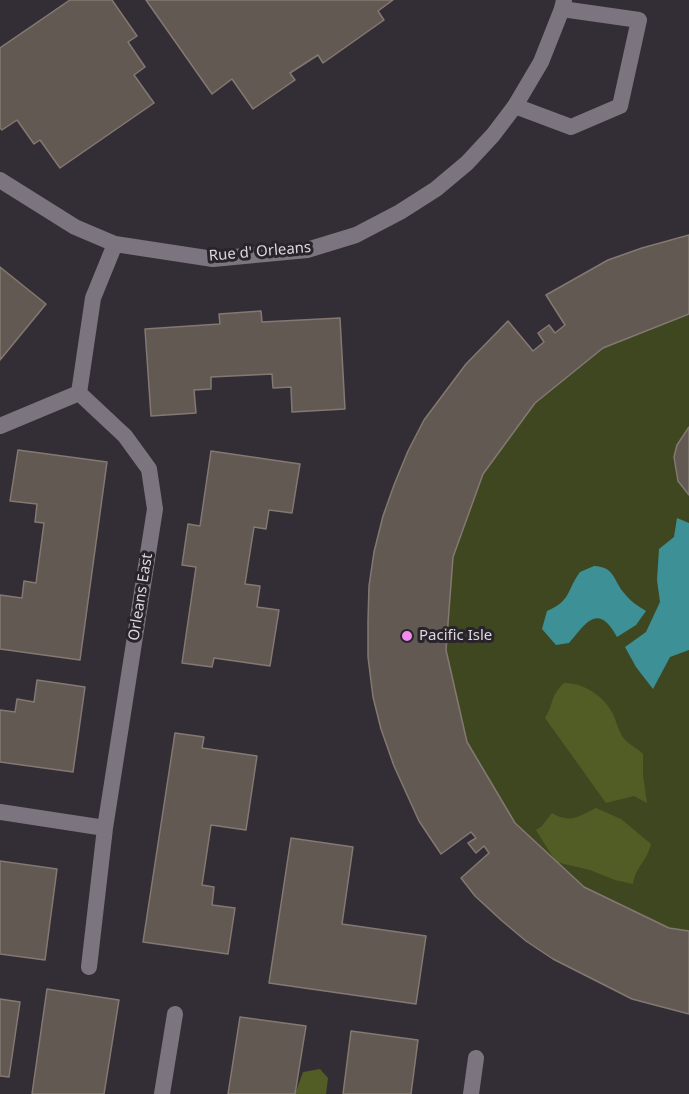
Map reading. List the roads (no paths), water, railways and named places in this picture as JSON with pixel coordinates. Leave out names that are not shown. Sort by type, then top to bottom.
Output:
[{"type":"street","name":"Rue d' Orleans","points":[[0,180],[75,227],[115,244],[213,259],[308,250],[356,235],[400,212],[436,189],[467,163],[493,135],[515,105],[541,62],[563,5]]},
{"type":"street","points":[[515,105],[572,127],[620,106],[639,20],[563,5]]},
{"type":"street","points":[[0,426],[79,393],[93,298],[115,244]]},
{"type":"street","name":"Orleans East","points":[[79,393],[125,436],[149,468],[155,509],[105,828],[88,967]]},
{"type":"street","points":[[0,812],[105,828]]},
{"type":"street","points":[[162,1094],[175,1014]]},
{"type":"street","points":[[471,1094],[476,1059]]},
{"type":"water","points":[[677,518],[689,523],[689,650],[670,657],[653,689],[636,667],[625,647],[646,632],[660,602],[657,580],[659,549],[674,537]]},
{"type":"water","points":[[594,566],[610,572],[626,596],[646,611],[636,625],[617,637],[604,620],[598,618],[587,623],[569,643],[556,645],[542,629],[547,611],[565,599],[580,572]]},
{"type":"place","name":"Pacific Isle","points":[[407,636]]}]
